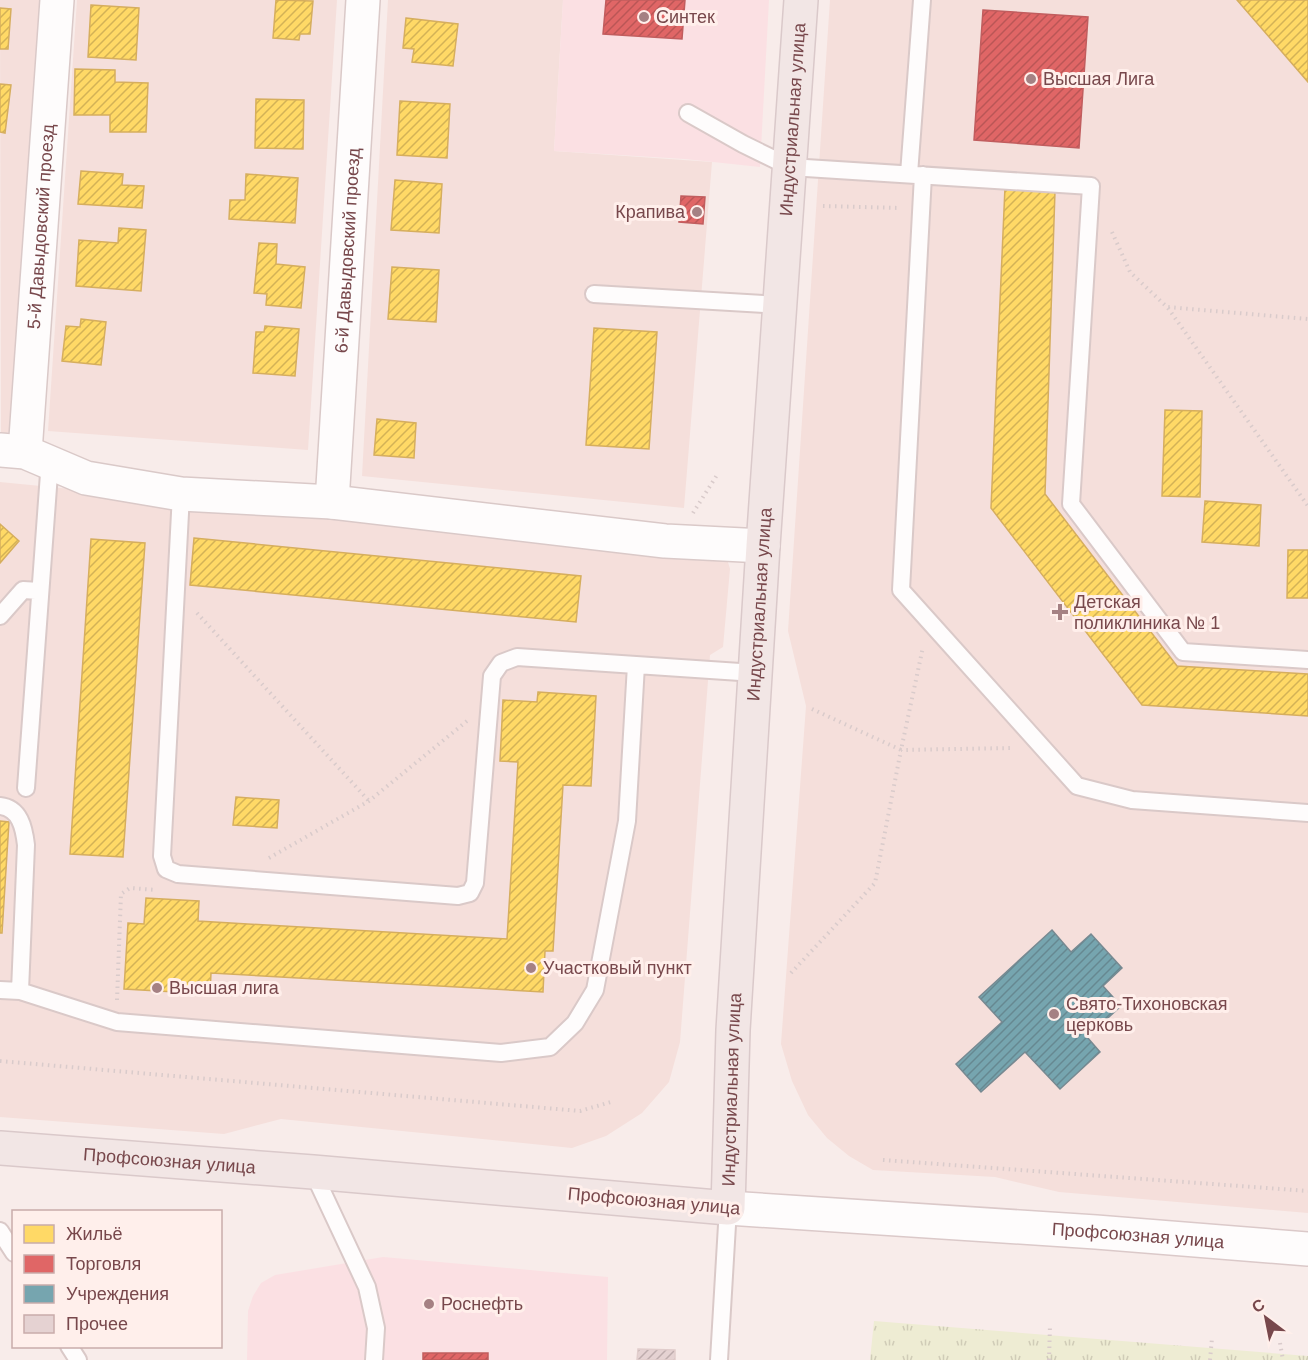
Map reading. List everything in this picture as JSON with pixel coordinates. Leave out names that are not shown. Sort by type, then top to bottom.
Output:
[{"type":"highway","name":"Индустриальная улица","points":[[728,1208],[733,1030],[763,546],[801,0]]},
{"type":"highway","name":"Профсоюзная улица","points":[[0,1148],[728,1208]]},
{"type":"street","name":"5-й Давыдовский проезд","points":[[32,453],[57,0]]},
{"type":"street","name":"6-й Давыдовский проезд","points":[[332,502],[363,0]]},
{"type":"street","points":[[32,453],[86,478],[181,494],[332,502],[665,541],[763,546]]},
{"type":"street","name":"Профсоюзная улица","points":[[728,1208],[1096,1232],[1308,1249]]},
{"type":"lane","points":[[922,0],[916,174],[920,208],[901,590],[1077,786],[1132,800],[1308,813]]},
{"type":"lane","points":[[688,113],[742,144],[790,167],[1091,186],[1071,504],[1183,652],[1308,660]]},
{"type":"lane","points":[[594,294],[780,305]]},
{"type":"lane","points":[[26,788],[40,591],[32,453]]},
{"type":"lane","points":[[181,494],[174,588],[162,856],[166,869],[177,874],[458,897],[470,893],[475,883],[492,676],[501,663],[517,657],[755,673]]},
{"type":"lane","points":[[0,616],[23,590],[40,591]]},
{"type":"lane","points":[[0,990],[20,991],[117,1022],[501,1053],[550,1047],[575,1023],[595,990],[627,821],[636,665]]},
{"type":"lane","points":[[0,806],[5,806],[17,814],[24,829],[26,844],[20,991]]},
{"type":"lane","points":[[313,1172],[367,1287],[376,1328],[374,1360]]},
{"type":"lane","points":[[719,1360],[728,1208]]},
{"type":"lane","points":[[0,1231],[12,1250]]},
{"type":"path","points":[[823,206],[920,208]]},
{"type":"path","points":[[1111,229],[1130,272],[1167,307],[1308,506]]},
{"type":"path","points":[[1167,307],[1308,319]]},
{"type":"path","points":[[174,588],[369,801]]},
{"type":"path","points":[[791,973],[875,884],[928,620]]},
{"type":"path","points":[[232,879],[369,801],[489,702]]},
{"type":"path","points":[[812,710],[901,750],[1042,747]]},
{"type":"path","points":[[117,1022],[122,894],[130,888],[148,890]]},
{"type":"path","points":[[0,1061],[580,1111],[611,1102]]},
{"type":"path","points":[[883,1160],[1308,1191]]},
{"type":"path","points":[[1049,1360],[1050,1325]]},
{"type":"path","points":[[1210,1360],[1212,1338]]},
{"type":"path","points":[[1280,1343],[1283,1360]]},
{"type":"shaded area","points":[[0,0],[44,0],[14,424],[9,432],[1,435]]},
{"type":"shaded area","points":[[77,0],[337,0],[308,450],[48,431]]},
{"type":"shaded area","points":[[388,0],[563,0],[554,151],[712,162],[684,508],[362,476]]},
{"type":"shaded area","points":[[563,0],[769,0],[760,167],[685,159],[554,151]]},
{"type":"shaded area","points":[[830,0],[1308,0],[1308,1213],[1059,1192],[995,1177],[873,1170],[849,1156],[827,1138],[808,1115],[792,1081],[781,1044],[806,706],[788,631]]},
{"type":"shaded area","points":[[0,482],[719,553],[727,559],[730,569],[723,647],[710,655],[680,1042],[669,1082],[642,1113],[606,1136],[572,1148],[281,1119],[224,1134],[0,1117]]},
{"type":"shaded area","name":"Роснефть","points":[[383,1257],[608,1277],[607,1360],[247,1360],[248,1311],[261,1283],[275,1275]]},
{"type":"green space","points":[[874,1321],[1308,1356],[1308,1360],[870,1360]]},
{"type":"building: Жильё","points":[[276,0],[313,1],[310,34],[300,34],[299,40],[273,38]]},
{"type":"building: Жильё","points":[[1237,0],[1308,0],[1308,82]]},
{"type":"building: Жильё","points":[[91,5],[139,8],[136,60],[88,57]]},
{"type":"building: Жильё","points":[[0,8],[11,9],[8,49],[0,49]]},
{"type":"building: Жильё","points":[[406,18],[458,24],[453,66],[412,62],[414,49],[403,48]]},
{"type":"building: Жильё","points":[[75,69],[115,70],[115,82],[148,83],[146,132],[110,132],[110,115],[74,115]]},
{"type":"building: Жильё","points":[[0,84],[11,85],[5,133],[0,132]]},
{"type":"building: Жильё","points":[[256,99],[304,100],[303,149],[255,148]]},
{"type":"building: Жильё","points":[[400,101],[450,104],[447,158],[397,155]]},
{"type":"building: Жильё","points":[[81,171],[123,174],[122,185],[144,186],[142,208],[78,204]]},
{"type":"building: Жильё","points":[[246,174],[298,178],[295,223],[229,219],[230,200],[245,200]]},
{"type":"building: Жильё","points":[[395,180],[442,184],[439,233],[391,230]]},
{"type":"building: Жильё","points":[[1005,187],[1055,191],[1045,494],[1177,666],[1308,674],[1308,716],[1142,705],[991,508]]},
{"type":"building: Жильё","points":[[119,228],[146,230],[141,291],[76,286],[79,240],[118,243]]},
{"type":"building: Жильё","points":[[259,243],[277,244],[276,264],[305,267],[301,308],[266,305],[267,294],[254,293]]},
{"type":"building: Жильё","points":[[392,267],[439,270],[436,322],[388,319]]},
{"type":"building: Жильё","points":[[81,319],[106,322],[101,365],[62,361],[66,326],[80,327]]},
{"type":"building: Жильё","points":[[265,326],[299,329],[295,376],[253,373],[256,332],[264,332]]},
{"type":"building: Жильё","points":[[594,328],[657,332],[649,449],[586,445]]},
{"type":"building: Жильё","points":[[1165,410],[1202,411],[1200,497],[1162,496]]},
{"type":"building: Жильё","points":[[377,419],[416,423],[414,458],[374,455]]},
{"type":"building: Жильё","points":[[1205,501],[1261,505],[1259,546],[1202,542]]},
{"type":"building: Жильё","points":[[0,524],[19,541],[0,563]]},
{"type":"building: Жильё","points":[[194,538],[581,576],[576,622],[190,585]]},
{"type":"building: Жильё","points":[[91,539],[145,543],[123,857],[70,854]]},
{"type":"building: Жильё","points":[[1288,550],[1308,550],[1308,598],[1287,598]]},
{"type":"building: Жильё","points":[[538,692],[596,696],[591,786],[563,785],[553,951],[545,951],[543,992],[211,973],[210,994],[124,989],[128,923],[144,924],[146,898],[199,901],[198,921],[507,939],[518,762],[500,761],[503,700],[537,702]]},
{"type":"building: Жильё","points":[[236,797],[279,800],[277,828],[233,825]]},
{"type":"building: Жильё","points":[[0,821],[9,822],[2,933],[0,933]]},
{"type":"building: Торговля","name":"Синтек","points":[[606,0],[685,0],[682,39],[603,34]]},
{"type":"building: Торговля","name":"Высшая Лига","points":[[983,10],[1088,17],[1079,148],[974,140]]},
{"type":"building: Торговля","points":[[681,196],[705,197],[703,224],[679,222]]},
{"type":"building: Торговля","points":[[423,1353],[488,1353],[488,1360],[423,1360]]},
{"type":"building: Учреждения","name":"Свято-Тихоновская церковь","points":[[1052,930],[1071,952],[1091,934],[1122,968],[1103,986],[1121,1006],[1087,1037],[1100,1052],[1060,1089],[1025,1052],[981,1092],[956,1064],[1002,1022],[979,997]]},
{"type":"building: Прочее","points":[[638,1349],[675,1350],[675,1360],[637,1360]]},
{"type":"place","name":"Синтек","points":[[644,17]]},
{"type":"place","name":"Высшая Лига","points":[[1031,79]]},
{"type":"place","name":"Крапива","points":[[697,212]]},
{"type":"place","name":"Детская поликлиника № 1","points":[[1060,612]]},
{"type":"place","name":"Участковый пункт","points":[[531,968]]},
{"type":"place","name":"Высшая лига","points":[[157,988]]},
{"type":"place","name":"Свято-Тихоновская церковь","points":[[1054,1014]]},
{"type":"place","name":"Роснефть","points":[[429,1304]]}]
